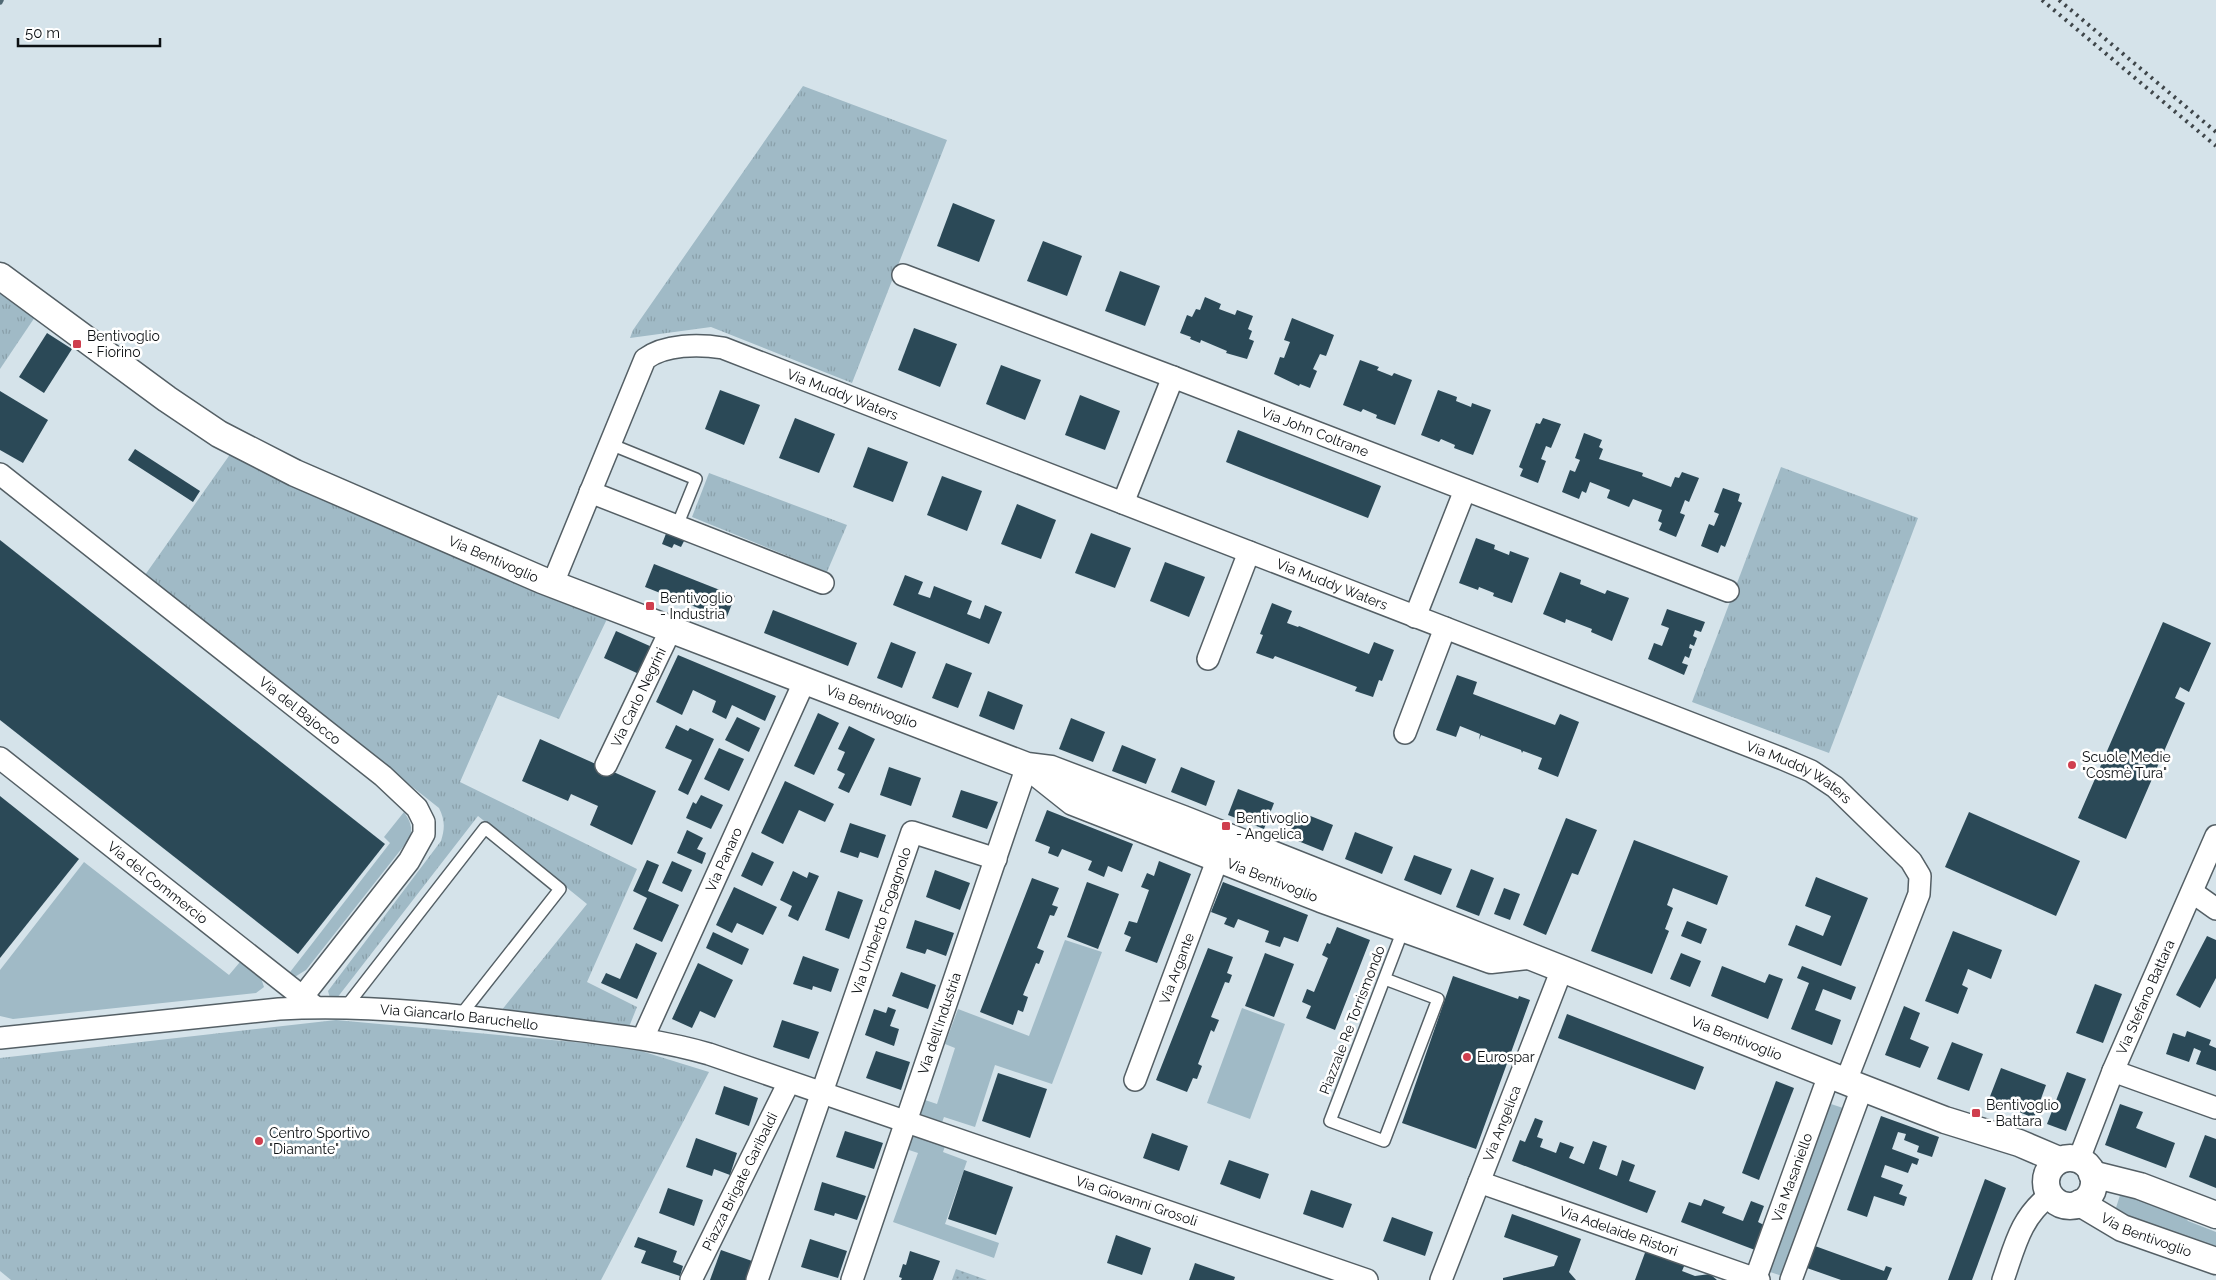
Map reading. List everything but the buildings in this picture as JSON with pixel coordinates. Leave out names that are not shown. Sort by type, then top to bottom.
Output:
[{"type":"street","name":"Via John Coltrane","points":[[903,275],[1173,377],[1728,592]]},
{"type":"street","name":"Via Bentivoglio","points":[[0,276],[167,399],[242,446],[295,473],[553,584],[1027,766],[1051,769],[1395,902],[1944,1120],[2065,1173],[2140,1186],[2216,1215]]},
{"type":"street","name":"Via Muddy Waters","points":[[553,584],[645,359],[657,351],[666,349],[723,348],[1812,771],[1835,787],[1912,861],[1920,876],[1919,894],[1846,1081]]},
{"type":"street","points":[[1123,503],[1173,377]]},
{"type":"street","name":"Via del Bajocco","points":[[0,474],[383,776],[417,808],[424,822],[424,834],[409,861],[309,1002]]},
{"type":"street","points":[[1415,617],[1465,490]]},
{"type":"street","points":[[590,492],[823,583]]},
{"type":"street","points":[[1208,659],[1249,552]]},
{"type":"street","points":[[1404,733],[1445,628]]},
{"type":"street","name":"Via Carlo Negrini","points":[[606,766],[671,629]]},
{"type":"street","name":"Via Panaro","points":[[643,1038],[805,680]]},
{"type":"street","name":"Via del Commercio","points":[[0,758],[309,1002]]},
{"type":"street","name":"Via Bentivoglio","points":[[1027,766],[1073,802],[1403,930],[1491,960],[1530,956]]},
{"type":"street","name":"Via dell'Industria","points":[[852,1280],[1027,766]]},
{"type":"street","name":"Via Umberto Fogagnolo","points":[[821,1093],[912,832],[996,859]]},
{"type":"street","name":"Via Stefano Battara","points":[[2003,1280],[2021,1229],[2037,1205],[2065,1173],[2113,1072],[2216,836]]},
{"type":"street","name":"Via Argante","points":[[1134,1080],[1218,858]]},
{"type":"street","points":[[2192,892],[2216,909]]},
{"type":"street","points":[[1395,902],[1403,930],[1423,913]]},
{"type":"street","name":"Via Angelica","points":[[1441,1280],[1562,969]]},
{"type":"street","name":"Via Giancarlo Baruchello","points":[[0,1038],[270,1010],[309,1002],[344,1008],[460,1016],[643,1038],[708,1054],[906,1123]]},
{"type":"street","points":[[2113,1072],[2216,1108]]},
{"type":"street","points":[[1792,1280],[1846,1081]]},
{"type":"street","name":"Via Masaniello","points":[[1756,1280],[1846,1081]]},
{"type":"street","name":"Piazza Brigate Garibaldi","points":[[691,1280],[789,1082]]},
{"type":"street","points":[[757,1280],[821,1093]]},
{"type":"street","name":"Via Giovanni Grosoli","points":[[906,1123],[1367,1280]]},
{"type":"street","name":"Via Bentivoglio","points":[[2065,1173],[2062,1204],[2072,1205],[2080,1203],[2122,1228],[2216,1261]]},
{"type":"street","name":"Via Adelaide Ristori","points":[[1479,1182],[1756,1280]]},
{"type":"lane","points":[[610,444],[696,479],[678,526]]},
{"type":"lane","points":[[344,1008],[485,828],[560,889],[460,1016]]},
{"type":"lane","name":"Piazzale Re Torrismondo","points":[[1385,978],[1438,999],[1384,1141],[1330,1121],[1403,930]]},
{"type":"green space","points":[[803,86],[947,140],[852,383],[711,327],[630,338],[633,330]]},
{"type":"green space","points":[[0,290],[35,317],[0,369]]},
{"type":"green space","points":[[231,453],[607,619],[559,719],[498,695],[460,782],[637,869],[587,982],[637,1007],[629,1027],[501,1011],[587,904],[478,816],[337,998],[330,998],[328,991],[441,841],[444,828],[443,820],[439,808],[145,575]]},
{"type":"green space","points":[[1781,467],[1918,518],[1829,753],[1692,702]]},
{"type":"green space","points":[[709,473],[847,525],[827,572],[692,517]]},
{"type":"green space","points":[[404,812],[410,824],[410,838],[306,970],[293,978],[287,976],[390,843],[384,837]]},
{"type":"green space","points":[[84,862],[229,975],[240,962],[261,978],[264,987],[256,993],[13,1019],[0,1016],[0,970]]},
{"type":"green space","points":[[1065,940],[1102,952],[1052,1084],[995,1065],[975,1127],[944,1117],[941,1125],[917,1117],[922,1099],[937,1104],[955,1048],[945,1044],[958,1009],[1029,1036]]},
{"type":"green space","points":[[1242,1008],[1285,1024],[1250,1119],[1207,1103]]},
{"type":"green space","name":"Centro Sportivo \"Diamante\"","points":[[336,1020],[628,1047],[709,1072],[601,1280],[11,1280],[0,1271],[0,1058]]},
{"type":"green space","points":[[1828,1103],[1843,1108],[1782,1276],[1767,1271]]},
{"type":"green space","points":[[911,1134],[945,1146],[943,1152],[967,1161],[945,1224],[999,1243],[994,1258],[893,1222],[918,1153],[906,1149]]},
{"type":"green space","points":[[2122,1189],[2179,1211],[2188,1221],[2216,1232],[2216,1249],[2114,1214]]},
{"type":"green space","points":[[956,1269],[987,1280],[952,1280]]},
{"type":"railway","points":[[2042,0],[2216,146]]},
{"type":"railway","points":[[2059,0],[2216,132]]},
{"type":"place","name":"Bentivoglio - Fiorino","points":[[77,344]]},
{"type":"place","name":"Bentivoglio - Industria","points":[[650,606]]},
{"type":"place","name":"Scuole Medie \"Cosmè Tura\"","points":[[2072,765]]},
{"type":"place","name":"Bentivoglio - Angelica","points":[[1226,826]]},
{"type":"place","name":"Eurospar","points":[[1467,1057]]},
{"type":"place","name":"Bentivoglio - Battara","points":[[1976,1113]]},
{"type":"place","name":"Centro Sportivo \"Diamante\"","points":[[259,1141]]}]
